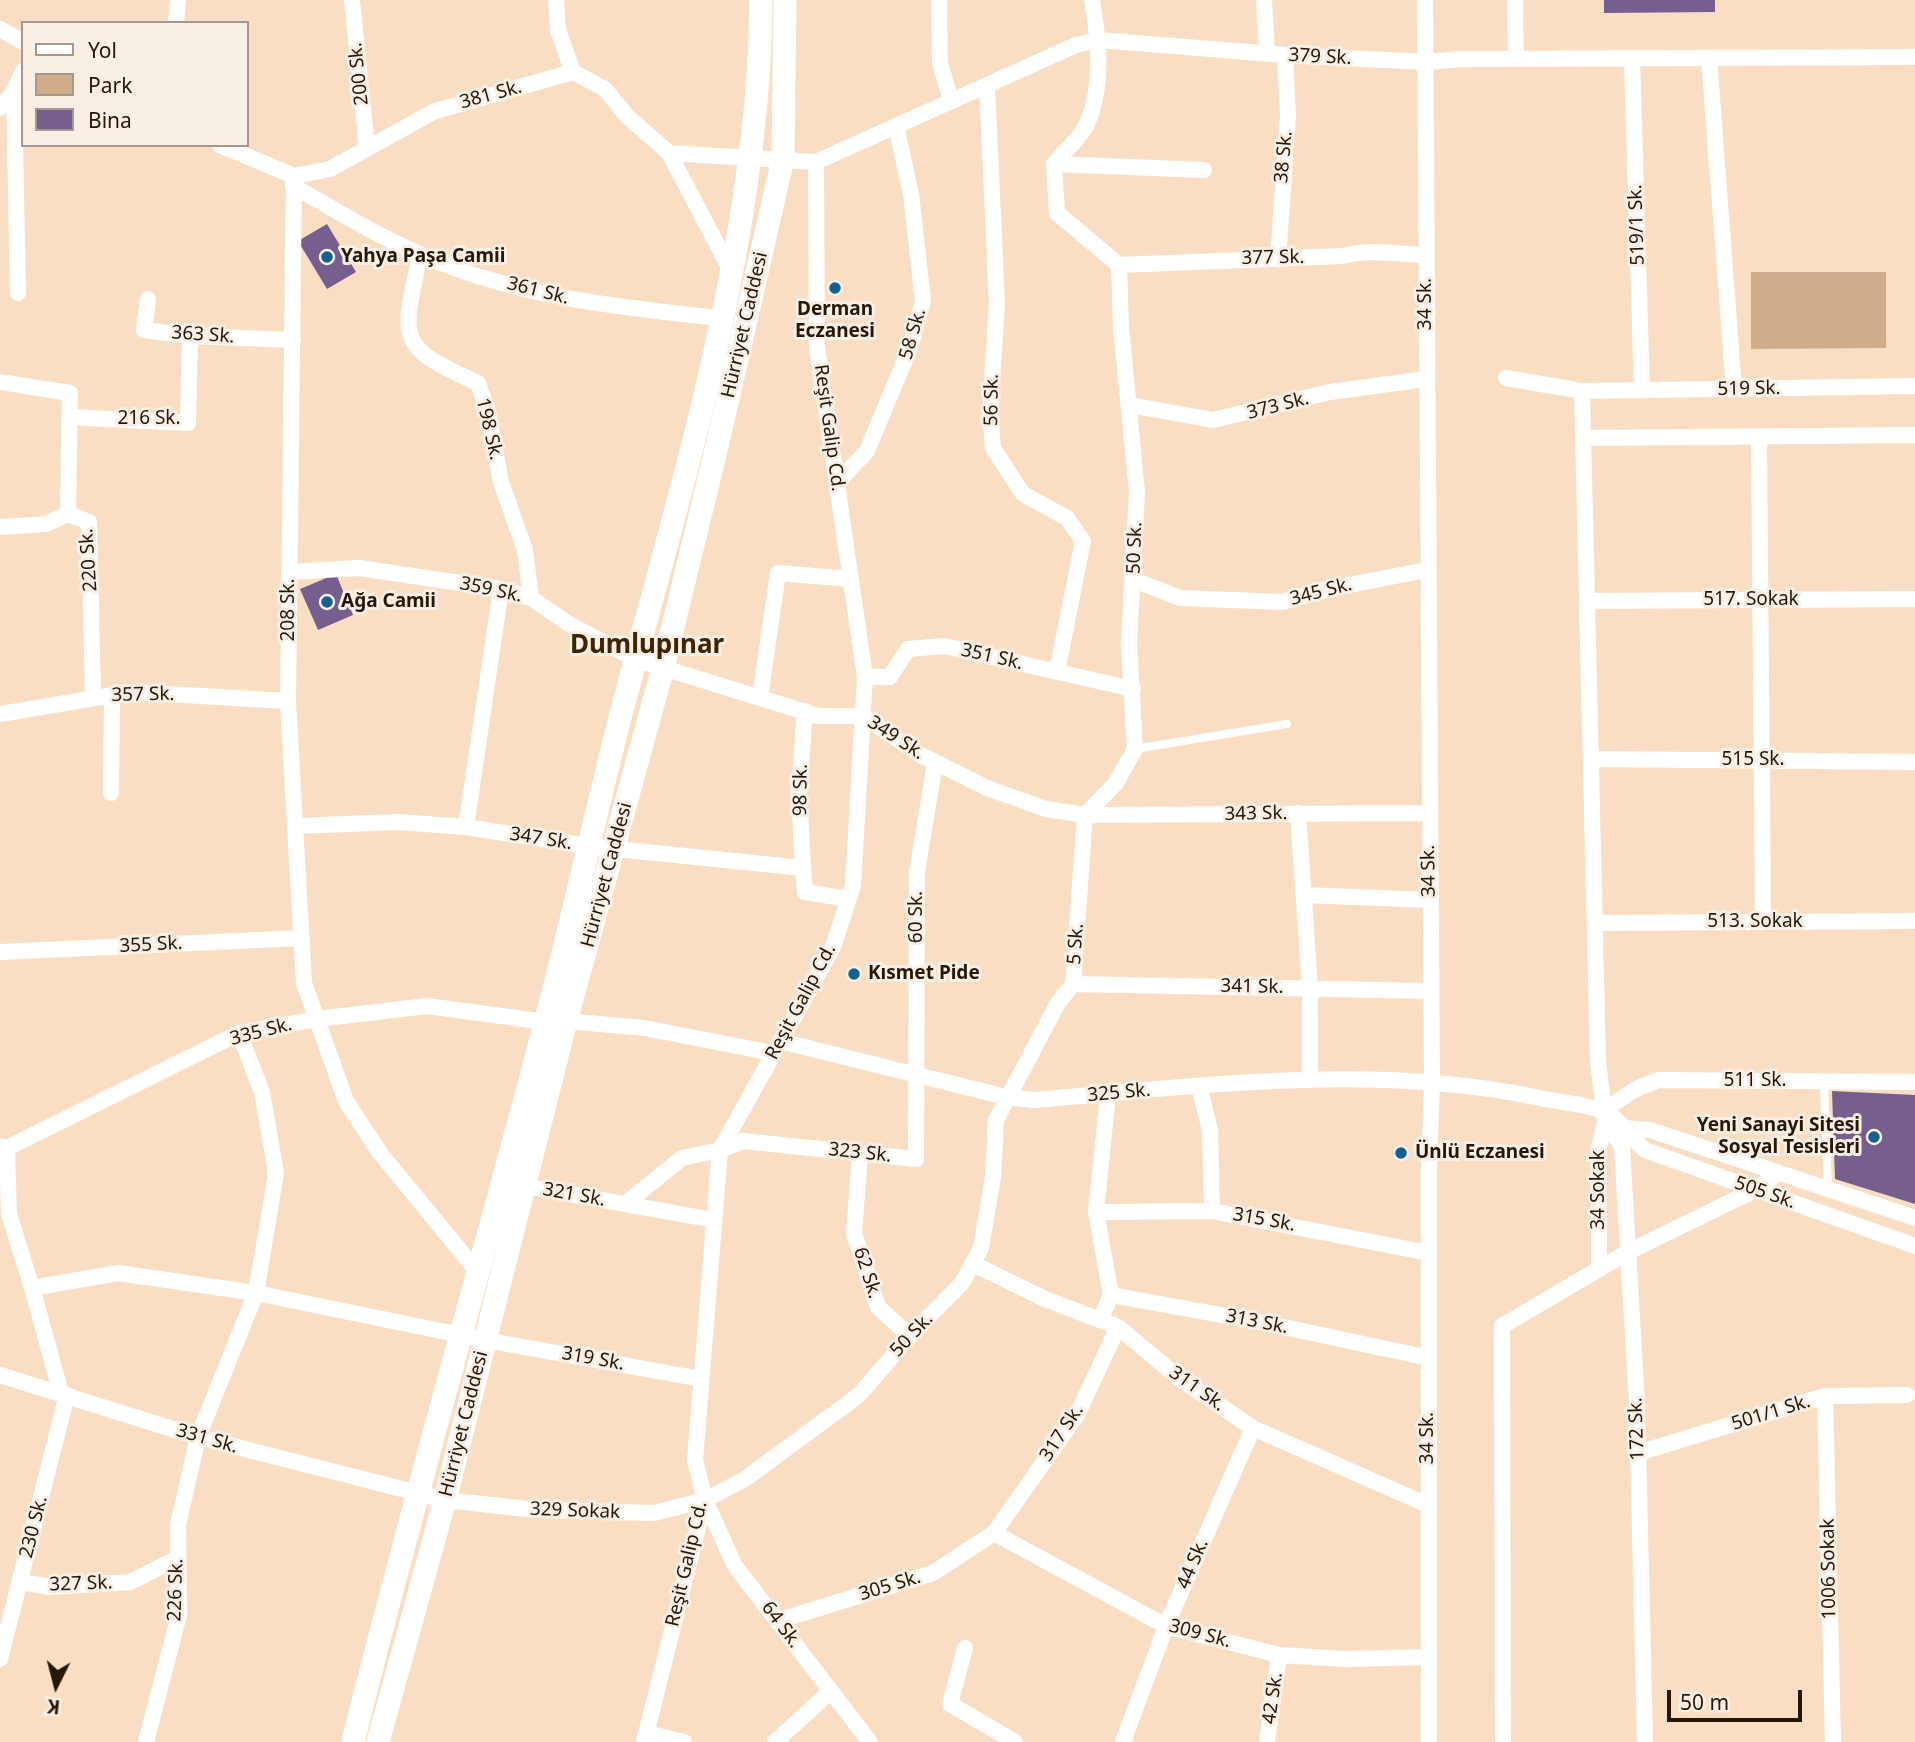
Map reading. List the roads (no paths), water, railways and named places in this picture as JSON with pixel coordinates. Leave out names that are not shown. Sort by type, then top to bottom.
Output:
[{"type":"main road","name":"Hürriyet Caddesi","points":[[379,1742],[445,1500],[524,1186],[587,846],[720,318],[752,156],[761,0]]},
{"type":"main road","name":"Hürriyet Caddesi","points":[[353,1742],[416,1492],[477,1271],[556,1022],[615,849],[663,668],[783,159],[785,0]]},
{"type":"street","points":[[176,21],[178,0]]},
{"type":"street","name":"200 Sk.","points":[[352,0],[367,148]]},
{"type":"street","points":[[556,0],[558,30],[573,72],[605,89],[627,116],[669,153],[730,269]]},
{"type":"street","points":[[939,0],[940,63],[951,101]]},
{"type":"street","points":[[1092,0],[1099,40],[1096,91],[1086,127],[1054,164],[1057,213],[1119,265]]},
{"type":"street","points":[[1264,0],[1267,54]]},
{"type":"street","name":"34 Sk.","points":[[1425,0],[1426,570],[1432,1082],[1429,1253],[1429,1742]]},
{"type":"street","points":[[1516,0],[1516,59]]},
{"type":"street","points":[[0,29],[21,41]]},
{"type":"street","name":"379 Sk.","points":[[752,156],[816,162],[1076,45],[1099,40],[1267,54],[1427,62],[1915,57]]},
{"type":"street","name":"38 Sk.","points":[[1278,259],[1287,116],[1285,55]]},
{"type":"street","points":[[1709,58],[1734,389]]},
{"type":"street","name":"519/1 Sk.","points":[[1632,59],[1642,390]]},
{"type":"street","name":"381 Sk.","points":[[294,181],[330,169],[435,111],[573,72]]},
{"type":"street","points":[[0,108],[21,75]]},
{"type":"street","name":"56 Sk.","points":[[987,85],[997,304],[990,411],[993,448],[1023,494],[1067,518],[1083,541],[1057,672]]},
{"type":"street","points":[[14,90],[18,292]]},
{"type":"street","name":"58 Sk.","points":[[837,483],[867,451],[906,360],[923,301],[911,194],[896,126]]},
{"type":"street","points":[[224,147],[294,181]]},
{"type":"street","points":[[669,153],[752,156]]},
{"type":"street","name":"Reşit Galip Cd.","points":[[645,1737],[705,1500],[695,1460],[720,1150],[832,947],[853,886],[865,677],[817,346],[816,162]]},
{"type":"street","points":[[1054,164],[1204,170]]},
{"type":"street","name":"361 Sk.","points":[[294,181],[420,255],[473,275],[569,300],[720,318]]},
{"type":"street","name":"208 Sk.","points":[[294,181],[288,701],[304,983],[346,1101],[380,1153],[477,1271]]},
{"type":"street","name":"377 Sk.","points":[[1119,265],[1342,257],[1366,250],[1426,255]]},
{"type":"street","name":"198 Sk.","points":[[420,255],[406,318],[414,348],[434,363],[478,383],[488,412],[501,482],[525,550],[531,598]]},
{"type":"street","name":"50 Sk.","points":[[1119,265],[1122,337],[1137,492],[1129,644],[1135,749]]},
{"type":"street","name":"363 Sk.","points":[[148,299],[144,330],[190,336],[293,340]]},
{"type":"street","name":"216 Sk.","points":[[69,417],[188,423],[190,336]]},
{"type":"street","name":"519 Sk.","points":[[1506,378],[1582,391],[1915,386]]},
{"type":"street","name":"373 Sk.","points":[[1130,405],[1213,421],[1330,392],[1426,379]]},
{"type":"street","name":"220 Sk.","points":[[0,382],[70,393],[68,514],[89,522],[93,698]]},
{"type":"street","points":[[1582,391],[1598,1060],[1604,1117]]},
{"type":"street","points":[[1583,438],[1915,435]]},
{"type":"street","points":[[1759,437],[1759,760],[1763,922]]},
{"type":"street","points":[[0,527],[46,524],[68,514]]},
{"type":"street","name":"359 Sk.","points":[[289,572],[359,568],[500,589],[531,598],[569,624],[635,659],[663,668]]},
{"type":"street","name":"345 Sk.","points":[[1134,580],[1180,598],[1282,602],[1426,570]]},
{"type":"street","points":[[760,697],[778,573],[851,579]]},
{"type":"street","points":[[466,827],[500,589]]},
{"type":"street","name":"517. Sokak","points":[[1587,601],[1915,598]]},
{"type":"street","name":"351 Sk.","points":[[865,677],[890,677],[908,649],[944,646],[1133,689]]},
{"type":"street","name":"349 Sk.","points":[[663,668],[818,716],[863,716],[935,763],[987,788],[1046,809],[1084,814]]},
{"type":"street","name":"357 Sk.","points":[[0,714],[131,692],[288,701]]},
{"type":"street","points":[[111,695],[111,793]]},
{"type":"street","name":"98 Sk.","points":[[803,868],[799,792],[805,711]]},
{"type":"street","points":[[1084,814],[1116,783],[1135,749]]},
{"type":"street","name":"515 Sk.","points":[[1591,759],[1915,762]]},
{"type":"street","name":"60 Sk.","points":[[916,1073],[917,872],[935,763]]},
{"type":"street","points":[[1298,813],[1310,987],[1310,1079]]},
{"type":"street","name":"343 Sk.","points":[[1084,814],[1428,813]]},
{"type":"street","name":"5 Sk.","points":[[1006,1097],[1058,1003],[1073,984],[1084,814]]},
{"type":"street","name":"347 Sk.","points":[[295,826],[399,822],[466,827],[587,846],[803,868]]},
{"type":"street","points":[[803,868],[805,892],[848,899]]},
{"type":"street","points":[[1304,895],[1430,900]]},
{"type":"street","name":"513. Sokak","points":[[1595,923],[1915,921]]},
{"type":"street","name":"355 Sk.","points":[[0,952],[301,939]]},
{"type":"street","name":"341 Sk.","points":[[1073,984],[1431,991]]},
{"type":"street","name":"335 Sk.","points":[[3,1147],[239,1033],[317,1019],[427,1006],[556,1022]]},
{"type":"street","name":"325 Sk.","points":[[556,1022],[644,1028],[777,1047],[916,1073],[1006,1097],[1034,1100],[1310,1079],[1463,1084]]},
{"type":"street","name":"226 Sk.","points":[[146,1742],[179,1615],[178,1525],[198,1437],[256,1293],[276,1173],[262,1092],[239,1033]]},
{"type":"street","name":"323 Sk.","points":[[720,1150],[743,1141],[916,1159],[916,1073]]},
{"type":"street","name":"511 Sk.","points":[[1604,1117],[1634,1090],[1658,1080],[1915,1082]]},
{"type":"street","name":"505 Sk.","points":[[1463,1084],[1604,1117],[1625,1128],[1650,1130],[1915,1218]]},
{"type":"street","points":[[1199,1086],[1210,1130],[1212,1211]]},
{"type":"street","points":[[1100,1320],[1111,1295],[1096,1212],[1108,1094]]},
{"type":"street","name":"50 Sk.","points":[[705,1500],[745,1479],[859,1395],[910,1336],[962,1283],[981,1248],[993,1177],[996,1120],[1006,1097]]},
{"type":"street","name":"172 Sk.","points":[[1604,1117],[1622,1147],[1638,1453],[1644,1742]]},
{"type":"street","name":"34 Sokak","points":[[1599,1269],[1599,1147],[1604,1117]]},
{"type":"street","name":"505 Sk.","points":[[1625,1128],[1632,1140],[1645,1150],[1915,1246]]},
{"type":"street","points":[[3,1147],[9,1214],[64,1394]]},
{"type":"street","name":"321 Sk.","points":[[625,1204],[681,1158],[720,1150]]},
{"type":"street","name":"62 Sk.","points":[[860,1154],[854,1233],[878,1307],[910,1336]]},
{"type":"street","points":[[1503,1742],[1502,1326],[1628,1252],[1755,1190],[1778,1173]]},
{"type":"street","name":"321 Sk.","points":[[524,1186],[714,1220]]},
{"type":"street","name":"315 Sk.","points":[[1096,1212],[1212,1211],[1429,1253]]},
{"type":"street","name":"311 Sk.","points":[[973,1264],[1045,1299],[1118,1327],[1179,1378],[1253,1428],[1428,1505]]},
{"type":"street","name":"319 Sk.","points":[[32,1288],[118,1273],[256,1293],[485,1340],[701,1378]]},
{"type":"street","name":"313 Sk.","points":[[1111,1295],[1429,1357]]},
{"type":"street","name":"317 Sk.","points":[[994,1533],[1077,1415],[1118,1327]]},
{"type":"street","name":"331 Sk.","points":[[0,1375],[198,1437],[445,1500]]},
{"type":"street","name":"230 Sk.","points":[[0,1659],[21,1582],[64,1394]]},
{"type":"street","name":"501/1 Sk.","points":[[1638,1453],[1825,1396],[1907,1395]]},
{"type":"street","name":"1006 Sokak","points":[[1825,1396],[1833,1742]]},
{"type":"street","name":"44 Sk.","points":[[1123,1742],[1167,1626],[1253,1428]]},
{"type":"street","name":"329 Sokak","points":[[445,1500],[537,1510],[654,1513],[705,1500]]},
{"type":"street","name":"64 Sk.","points":[[705,1500],[736,1566],[870,1742]]},
{"type":"street","name":"305 Sk.","points":[[777,1621],[933,1573],[994,1533]]},
{"type":"street","name":"309 Sk.","points":[[994,1533],[1167,1626],[1279,1654],[1346,1659],[1428,1657]]},
{"type":"street","name":"327 Sk.","points":[[21,1582],[50,1587],[130,1582],[178,1558]]},
{"type":"street","points":[[965,1648],[950,1704],[1015,1742]]},
{"type":"street","name":"42 Sk.","points":[[1267,1742],[1279,1654]]},
{"type":"street","points":[[775,1742],[831,1691]]},
{"type":"street","points":[[645,1737],[684,1742]]},
{"type":"lane","points":[[1135,749],[1287,724]]},
{"type":"lane","points":[[1824,1082],[1828,1189]]},
{"type":"place","name":"Yahya Paşa Camii","points":[[327,257]]},
{"type":"place","name":"Derman Eczanesi","points":[[835,288]]},
{"type":"place","name":"Ağa Camii","points":[[327,602]]},
{"type":"place","name":"Kısmet Pide","points":[[854,974]]},
{"type":"place","name":"Yeni Sanayi Sitesi Sosyal Tesisleri","points":[[1874,1137]]},
{"type":"place","name":"Ünlü Eczanesi","points":[[1401,1153]]},
{"type":"district","name":"Dumlupınar","points":[[647,646]]}]
